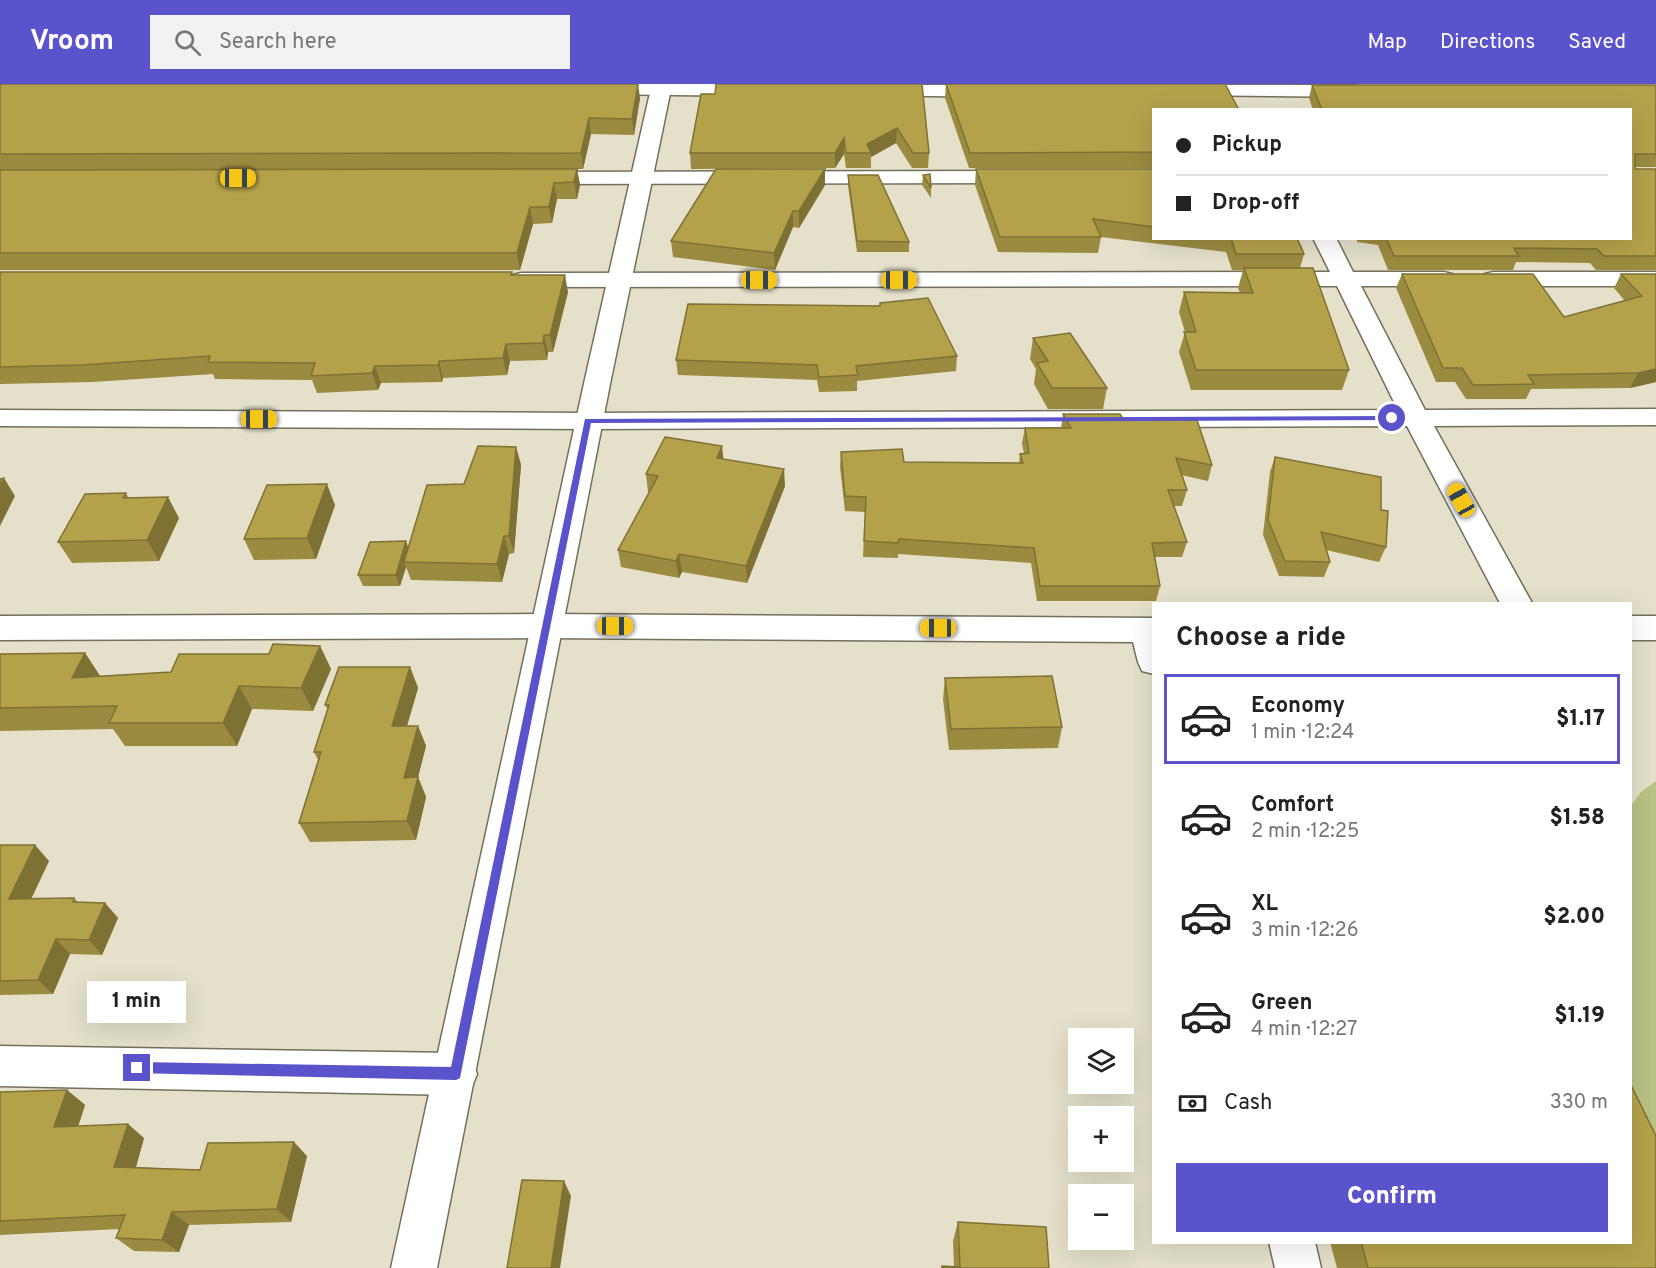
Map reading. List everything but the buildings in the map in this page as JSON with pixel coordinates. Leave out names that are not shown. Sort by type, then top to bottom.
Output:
[{"type":"street","points":[[578,90],[662,87],[781,90]]},
{"type":"street","points":[[414,1268],[456,1074],[588,421],[662,87]]},
{"type":"street","points":[[1247,88],[1257,108]]},
{"type":"street","points":[[1165,91],[1247,88],[1368,91]]},
{"type":"street","points":[[865,91],[1009,91]]},
{"type":"street","points":[[512,177],[1035,177]]},
{"type":"street","points":[[1325,240],[1416,418],[1515,602]]},
{"type":"street","points":[[499,280],[1656,279]]},
{"type":"street","points":[[0,418],[588,421],[1656,417]]},
{"type":"street","points":[[0,628],[545,626],[1150,630],[1152,646]]},
{"type":"street","points":[[1632,628],[1656,628]]},
{"type":"street","points":[[0,1066],[456,1074]]},
{"type":"street","points":[[1292,1244],[1298,1268]]},
{"type":"green space","points":[[1656,781],[1656,1172],[1632,1117],[1632,804],[1641,792]]},
{"type":"route","points":[[137,1068],[456,1074],[588,421],[1392,418]]}]
